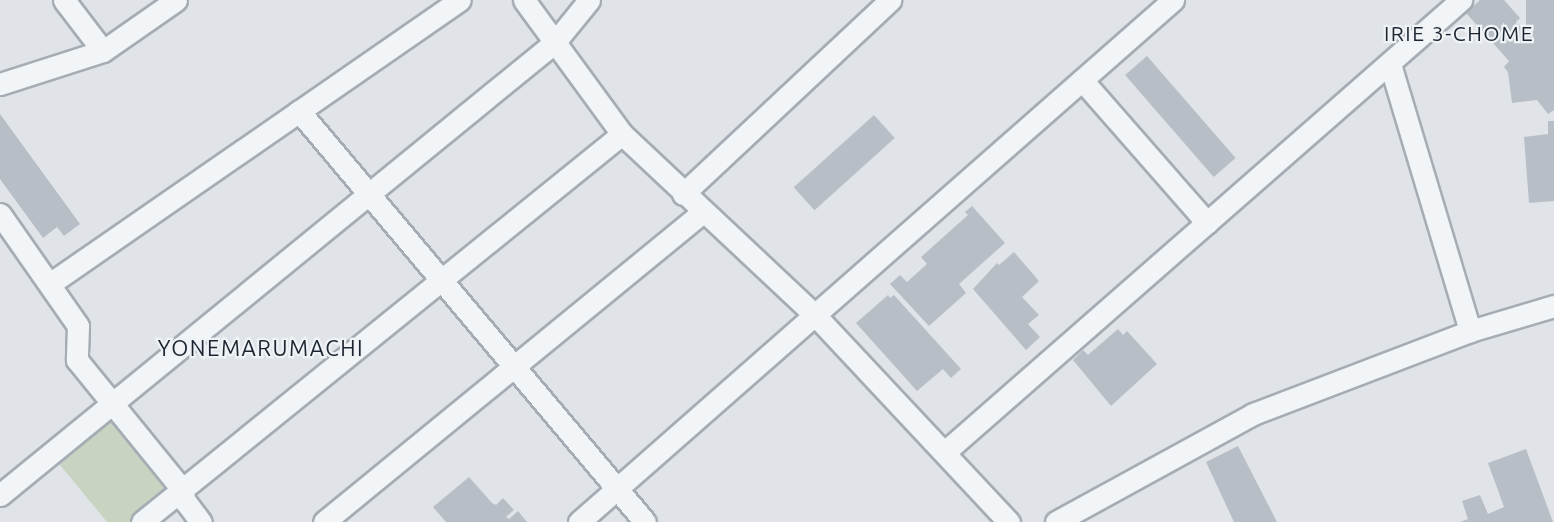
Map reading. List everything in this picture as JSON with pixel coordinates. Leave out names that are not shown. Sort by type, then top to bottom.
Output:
[{"type":"street","points":[[64,0],[103,51]]},
{"type":"street","points":[[0,84],[103,51],[177,0]]},
{"type":"street","points":[[51,283],[460,0]]},
{"type":"street","points":[[524,0],[622,134],[683,194],[815,315],[946,451],[1010,522]]},
{"type":"street","points":[[0,495],[112,406],[555,42],[589,0]]},
{"type":"street","points":[[683,194],[890,0]]},
{"type":"street","points":[[579,522],[1173,0]]},
{"type":"street","points":[[946,451],[1461,0]]},
{"type":"street","points":[[1390,64],[1470,331]]},
{"type":"street","points":[[1082,80],[1207,223]]},
{"type":"street","points":[[299,111],[645,522]]},
{"type":"street","points":[[142,522],[181,488],[622,134]]},
{"type":"street","points":[[324,522],[703,212]]},
{"type":"street","points":[[0,214],[51,283],[78,326],[77,360],[112,406],[181,488],[185,501],[201,522]]},
{"type":"street","points":[[1056,522],[1253,414],[1470,331],[1554,306]]},
{"type":"green space","points":[[105,420],[112,421],[165,485],[165,494],[130,522],[107,522],[56,460]]},
{"type":"building","points":[[1480,0],[1504,0],[1520,18],[1516,22],[1522,28],[1526,25],[1526,0],[1554,0],[1554,110],[1548,114],[1537,100],[1512,103],[1508,72],[1504,67],[1509,61],[1466,13]]},
{"type":"building","points":[[1147,56],[1236,158],[1214,177],[1125,75]]},
{"type":"building","points":[[0,114],[80,224],[64,236],[57,227],[43,238],[0,179]]},
{"type":"building","points":[[874,115],[895,138],[814,210],[794,187]]},
{"type":"building","points":[[1548,121],[1554,121],[1554,201],[1529,203],[1524,137],[1548,134]]},
{"type":"building","points":[[972,206],[1005,243],[959,284],[966,293],[929,326],[890,284],[900,275],[907,282],[927,264],[921,257],[968,215],[965,212]]},
{"type":"building","points":[[1014,252],[1039,281],[1022,297],[1039,315],[1028,324],[1040,337],[1026,350],[973,289],[997,263],[999,265]]},
{"type":"building","points":[[888,295],[890,298],[894,295],[961,369],[951,378],[943,369],[917,391],[856,323]]},
{"type":"building","points":[[1118,329],[1123,335],[1127,331],[1157,364],[1111,406],[1073,360],[1083,350],[1088,355]]},
{"type":"building","points":[[1238,446],[1277,522],[1234,522],[1206,462]]},
{"type":"building","points":[[1526,449],[1553,522],[1460,522],[1468,519],[1462,501],[1480,495],[1488,514],[1504,507],[1488,463]]},
{"type":"building","points":[[469,477],[492,503],[496,505],[503,498],[514,510],[506,517],[509,519],[518,511],[527,522],[446,522],[433,507]]},
{"type":"district","name":"IRIE 3-CHOME","points":[[1459,33]]},
{"type":"district","name":"YONEMARUMACHI","points":[[261,348]]}]
